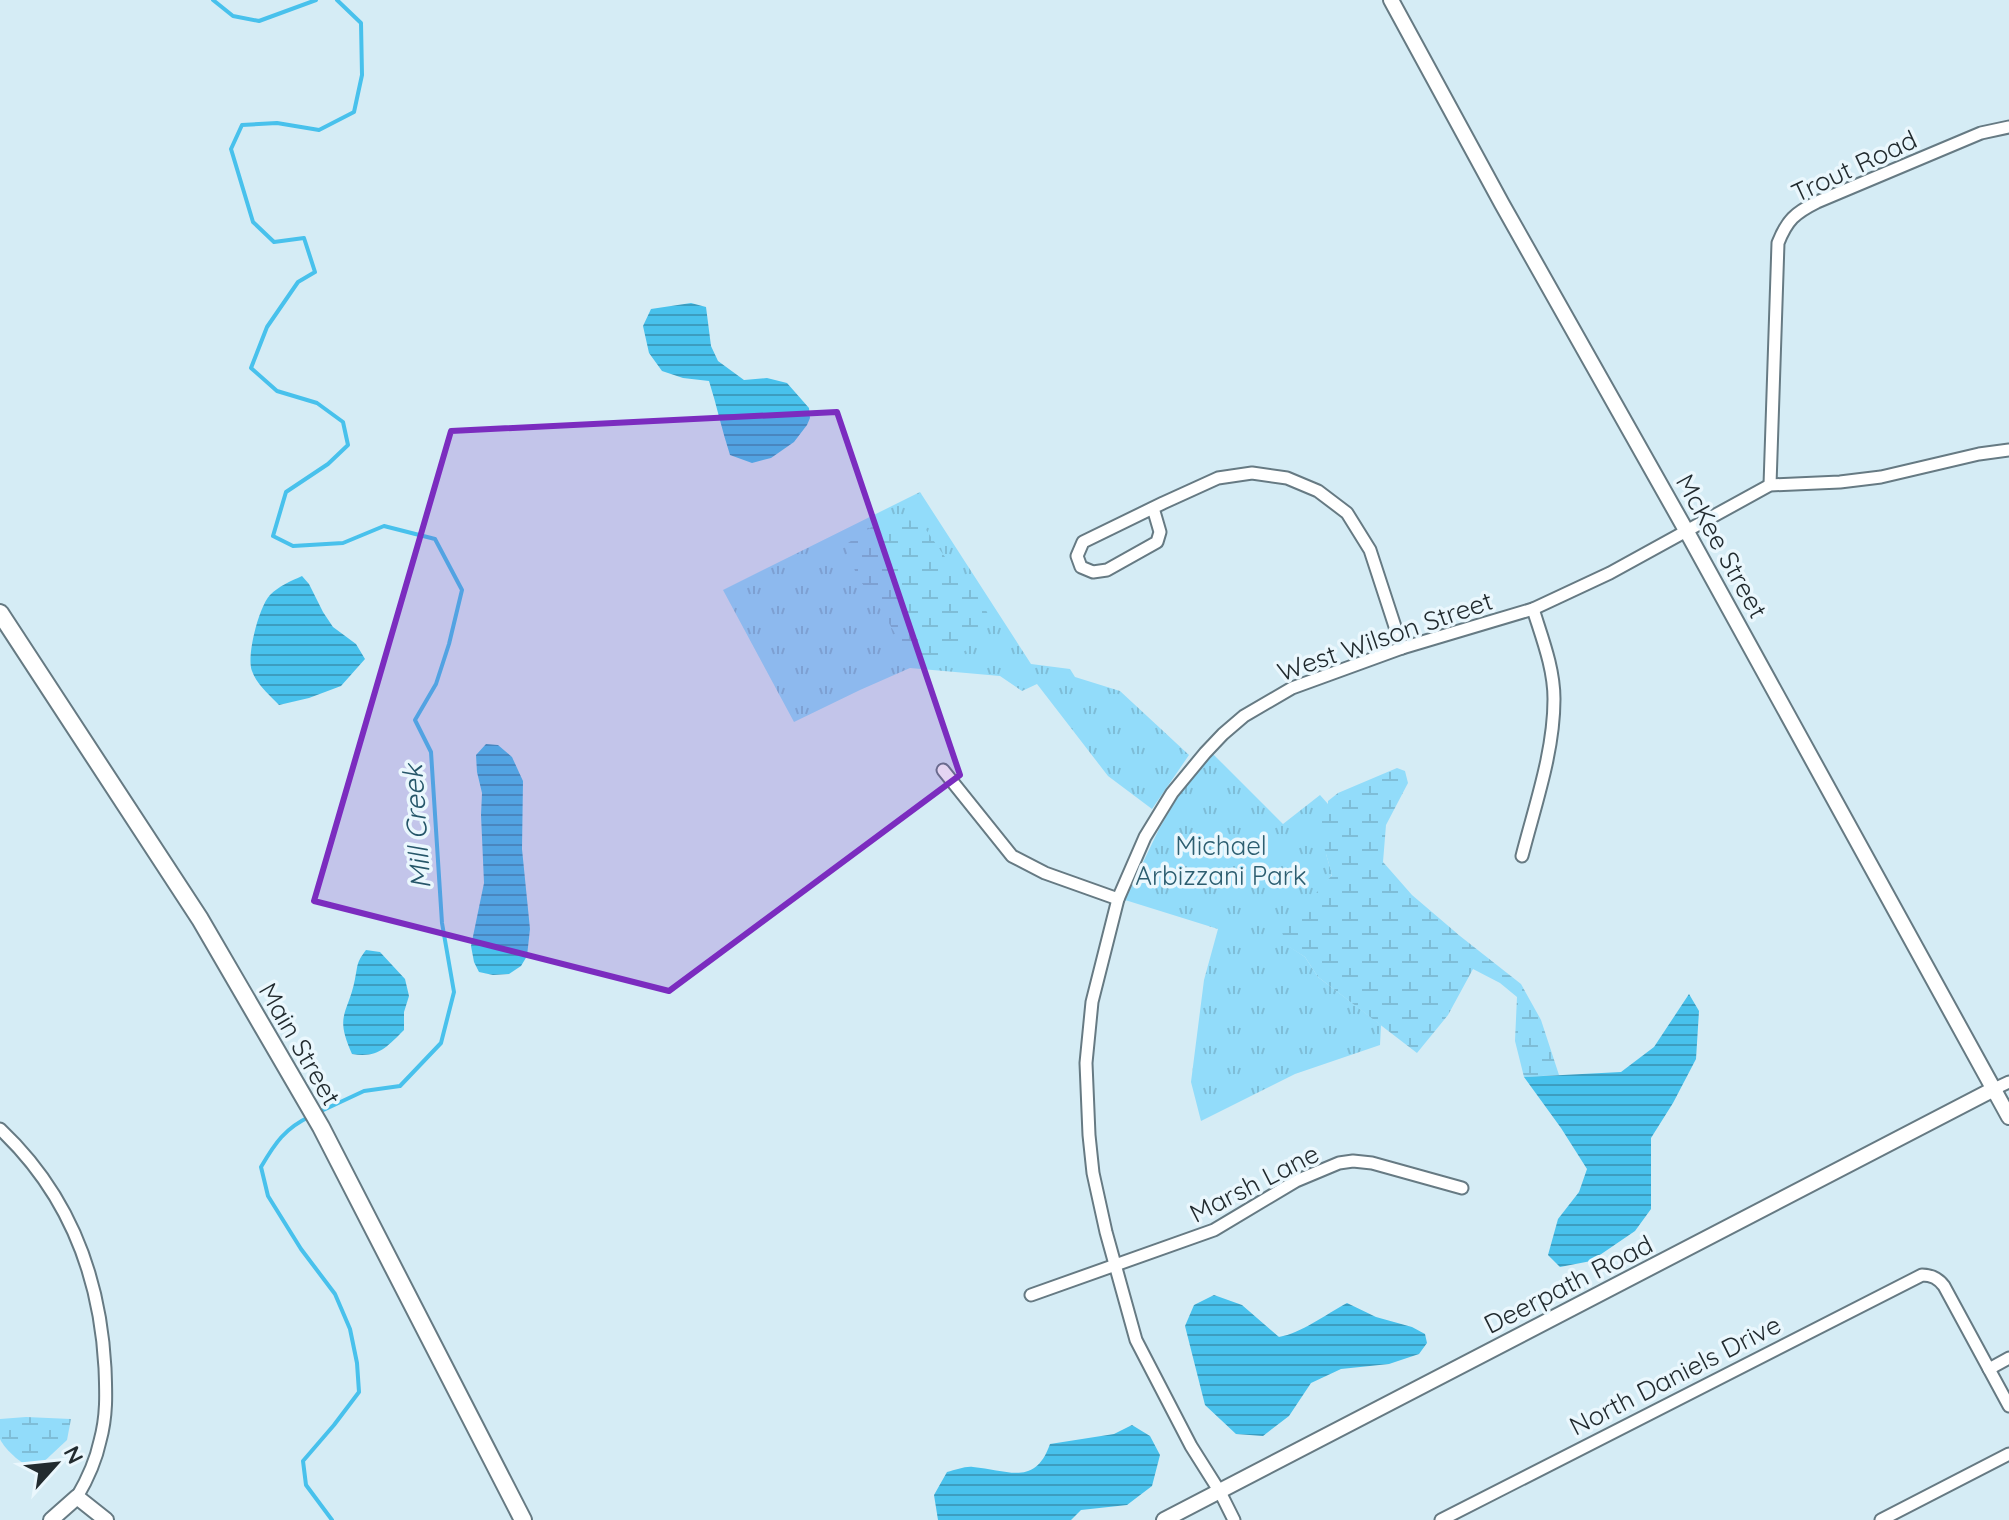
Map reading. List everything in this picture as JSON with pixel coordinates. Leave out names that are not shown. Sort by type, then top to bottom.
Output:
[{"type":"main road","name":"Main Street","points":[[0,613],[6,636],[200,919],[298,1087],[523,1520]]},
{"type":"street","name":"McKee Street","points":[[1391,0],[2009,1117]]},
{"type":"street","name":"Trout Road","points":[[1770,485],[1778,243],[1783,228],[1801,210],[1817,202],[1981,133],[2009,127]]},
{"type":"street","points":[[1770,485],[1881,477],[2009,450]]},
{"type":"street","points":[[1153,508],[1160,532],[1157,542],[1107,570],[1093,572],[1081,567],[1077,556],[1083,542],[1153,508],[1218,478],[1252,473],[1287,478],[1318,491],[1347,513],[1370,550],[1402,648]]},
{"type":"street","name":"West Wilson Street","points":[[1234,1520],[1136,1340],[1114,1267],[1093,1173],[1086,1106],[1086,1063],[1092,1002],[1118,899],[1145,837],[1172,793],[1223,734],[1244,716],[1292,688],[1402,648],[1533,609],[1610,573],[1770,485]]},
{"type":"street","points":[[1522,856],[1550,746],[1554,698],[1548,656],[1533,609]]},
{"type":"street","points":[[943,770],[1012,856],[1045,873],[1118,899]]},
{"type":"street","points":[[1994,1089],[2009,1082]]},
{"type":"street","name":"Deerpath Road","points":[[1164,1520],[1994,1089]]},
{"type":"street","points":[[0,1129],[36,1166],[57,1199],[84,1256],[96,1295],[104,1347],[107,1396],[100,1444],[77,1497],[51,1520]]},
{"type":"street","name":"Marsh Lane","points":[[1031,1295],[1214,1230],[1296,1181],[1339,1163],[1372,1163],[1462,1188]]},
{"type":"street","name":"North Daniels Drive","points":[[1441,1520],[1922,1275],[1938,1279],[1944,1286],[1989,1369]]},
{"type":"street","points":[[2009,1358],[1989,1369],[2009,1406]]},
{"type":"street","points":[[1881,1520],[2009,1454]]},
{"type":"street","points":[[77,1497],[106,1520]]},
{"type":"highlighted area","points":[[837,412],[960,775],[669,991],[314,901],[451,431]]},
{"type":"green space","points":[[920,492],[1031,664],[1070,669],[1075,677],[1120,691],[1189,755],[1152,809],[1108,776],[1037,684],[1022,691],[1000,676],[910,668],[794,722],[723,590]]},
{"type":"green space","points":[[898,517],[922,524],[959,577],[978,593],[993,625],[971,638],[967,650],[931,666],[907,654],[857,576],[845,545],[879,522]]},
{"type":"green space","name":"Michael Arbizzani Park","points":[[1212,753],[1283,824],[1320,795],[1328,804],[1326,854],[1332,874],[1287,945],[1305,957],[1318,977],[1381,1025],[1380,1045],[1295,1074],[1201,1121],[1191,1082],[1204,980],[1218,929],[1125,900],[1179,795]]},
{"type":"green space","points":[[1397,768],[1405,771],[1408,783],[1386,825],[1383,862],[1412,895],[1521,984],[1541,1020],[1559,1075],[1524,1077],[1515,1041],[1517,997],[1500,983],[1473,969],[1448,1015],[1417,1053],[1318,977],[1305,957],[1286,945],[1282,932],[1332,875],[1316,819],[1328,801],[1338,793]]},
{"type":"green space","points":[[0,1419],[71,1419],[67,1440],[36,1469],[15,1457],[0,1439]]},
{"type":"shaded area","points":[[691,303],[706,307],[711,346],[718,361],[744,380],[767,378],[787,383],[809,408],[807,425],[794,442],[771,458],[752,463],[730,455],[709,381],[683,378],[662,371],[649,353],[643,326],[651,309]]},
{"type":"shaded area","points":[[302,576],[333,627],[356,644],[365,659],[341,686],[279,705],[254,676],[252,644],[258,620],[270,595]]},
{"type":"shaded area","points":[[486,744],[498,745],[512,757],[523,781],[522,849],[530,929],[527,956],[521,966],[509,974],[479,972],[471,946],[484,883],[482,793],[476,755]]},
{"type":"shaded area","points":[[366,950],[380,952],[405,979],[409,996],[404,1012],[404,1030],[381,1050],[361,1055],[352,1054],[343,1022],[358,964]]},
{"type":"shaded area","points":[[1689,994],[1699,1011],[1696,1059],[1651,1138],[1651,1209],[1635,1231],[1591,1261],[1560,1267],[1548,1255],[1558,1219],[1579,1192],[1587,1169],[1524,1077],[1621,1072],[1654,1047]]},
{"type":"shaded area","points":[[1214,1295],[1242,1305],[1279,1337],[1304,1328],[1347,1303],[1376,1317],[1412,1327],[1425,1334],[1427,1343],[1419,1354],[1389,1364],[1341,1369],[1311,1383],[1289,1416],[1263,1436],[1236,1434],[1205,1405],[1185,1326],[1194,1305]]},
{"type":"shaded area","points":[[1132,1425],[1150,1436],[1160,1455],[1152,1486],[1127,1505],[1081,1510],[1071,1520],[938,1520],[934,1495],[947,1472],[970,1467],[1019,1473],[1028,1471],[1037,1466],[1050,1444],[1114,1434]]},
{"type":"waterway","name":"Mill Creek","points":[[213,0],[233,16],[259,21],[316,0]]},
{"type":"waterway","name":"Mill Creek","points":[[319,1112],[364,1091],[400,1086],[441,1043],[454,992],[442,923],[431,752],[415,720],[436,684],[462,590],[435,539],[384,526],[343,543],[293,546],[273,536],[286,492],[328,464],[348,445],[343,422],[317,403],[277,391],[251,368],[267,327],[298,282],[315,272],[304,238],[274,242],[253,222],[231,149],[242,125],[277,123],[319,130],[354,112],[362,75],[361,23],[337,0]]},
{"type":"waterway","name":"Mill Creek","points":[[311,1116],[282,1137],[261,1167],[268,1196],[301,1249],[335,1294],[350,1329],[357,1363],[359,1392],[303,1461],[306,1485],[332,1520]]}]
